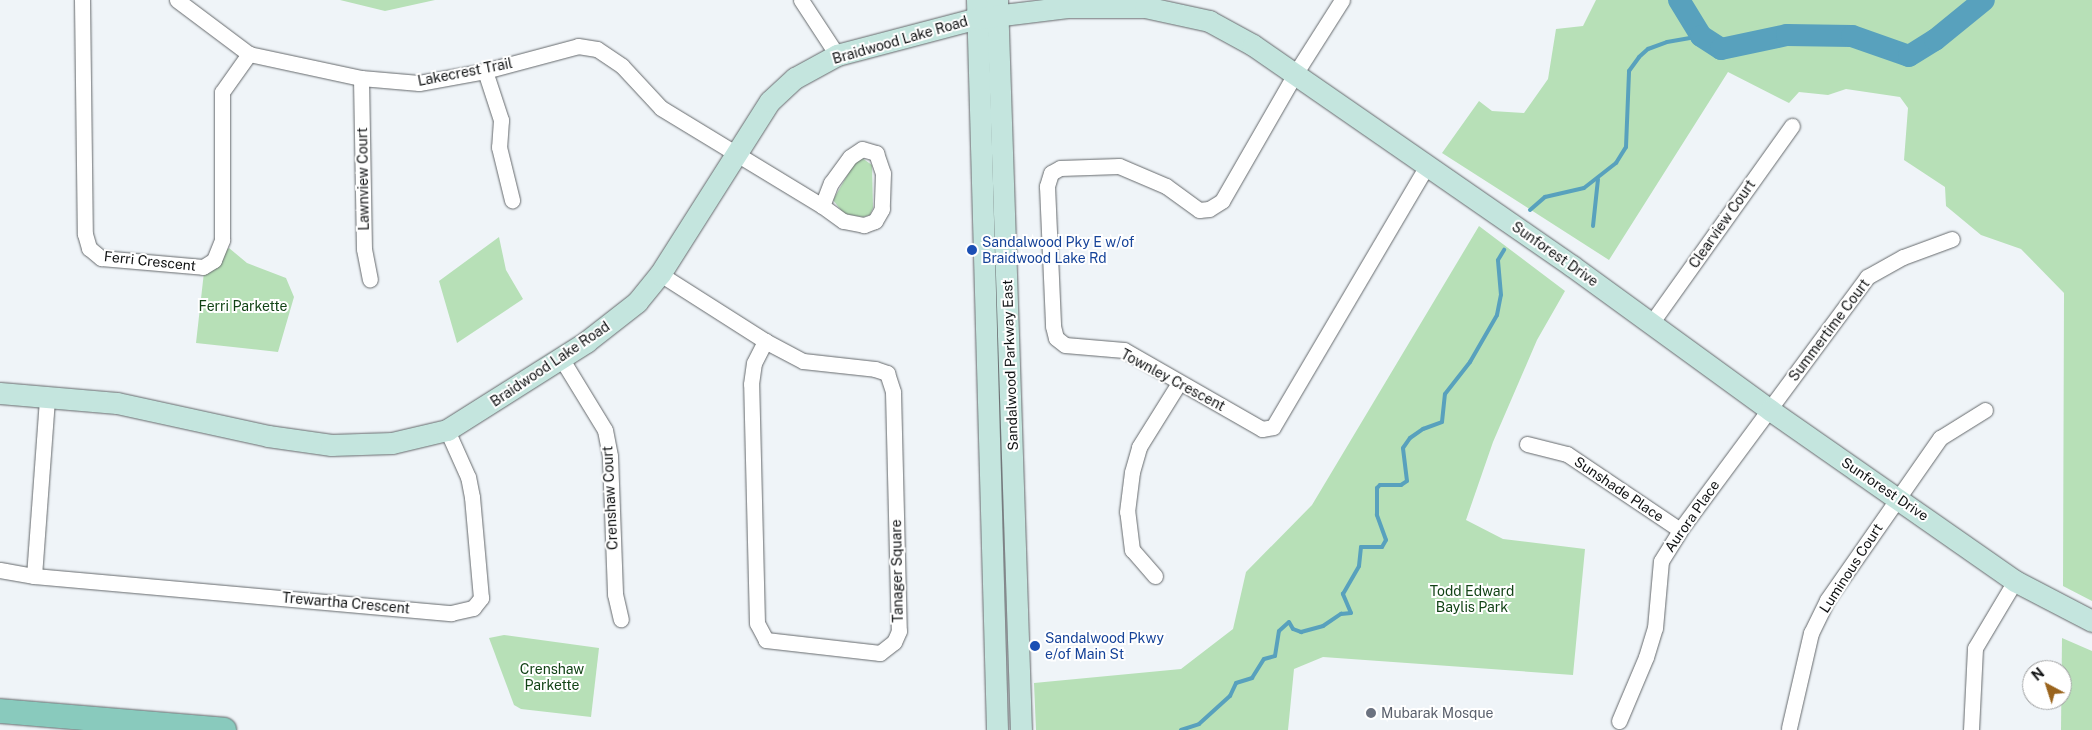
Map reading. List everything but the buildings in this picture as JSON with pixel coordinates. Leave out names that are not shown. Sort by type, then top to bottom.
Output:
[{"type":"main road","points":[[0,711],[224,730]]},
{"type":"street","name":"Ferri Crescent","points":[[82,0],[85,234],[89,248],[101,258],[203,267],[214,260],[222,240],[222,92],[249,54]]},
{"type":"street","name":"Lakecrest Trail","points":[[177,0],[249,54],[361,78],[419,83],[486,71],[578,46],[597,49],[622,66],[661,108],[822,206]]},
{"type":"street","points":[[801,0],[837,55]]},
{"type":"street","name":"Townley Crescent","points":[[1342,0],[1295,74],[1222,201],[1209,209],[1200,210],[1166,186],[1118,166],[1060,168],[1051,173],[1047,186],[1052,326],[1056,338],[1065,345],[1124,350],[1262,429],[1273,427],[1427,166]]},
{"type":"street","name":"Sunforest Drive","points":[[987,8],[1145,7],[1172,5],[1209,21],[1253,45],[1652,322],[1770,410],[2015,581],[2092,621]]},
{"type":"street","name":"Braidwood Lake Road","points":[[0,393],[117,403],[268,436],[331,444],[392,443],[447,430],[561,358],[637,302],[660,274],[734,154],[770,101],[789,83],[837,55],[987,8]]},
{"type":"street","name":"Sandalwood Parkway East","points":[[987,8],[997,730]]},
{"type":"street","name":"Sandalwood Parkway East","points":[[987,8],[1021,730]]},
{"type":"street","points":[[486,71],[501,120],[500,148],[512,200]]},
{"type":"street","name":"Lawnview Court","points":[[361,78],[364,249],[370,279]]},
{"type":"street","name":"Clearview Court","points":[[1652,322],[1792,126]]},
{"type":"street","points":[[862,149],[876,154],[883,173],[882,208],[875,221],[864,225],[843,221],[822,206],[831,183],[850,157],[862,149]]},
{"type":"street","name":"Summertime Court","points":[[1770,410],[1867,277],[1903,257],[1952,239]]},
{"type":"street","name":"Tanager Square","points":[[660,274],[765,341],[803,361],[875,368],[887,373],[893,392],[898,631],[894,642],[880,653],[766,640],[757,623],[751,384],[754,363],[765,341]]},
{"type":"street","name":"Crenshaw Court","points":[[561,358],[605,430],[610,456],[615,594],[621,619]]},
{"type":"street","points":[[1155,576],[1132,550],[1127,512],[1132,472],[1139,447],[1179,382]]},
{"type":"street","points":[[34,576],[47,398]]},
{"type":"street","name":"Aurora Place","points":[[1619,721],[1646,657],[1655,628],[1661,561],[1680,530],[1770,410]]},
{"type":"street","name":"Luminous Court","points":[[1789,728],[1811,633],[1827,600],[1940,438],[1956,424],[1985,410]]},
{"type":"street","name":"Trewartha Crescent","points":[[0,570],[34,576],[452,613],[473,608],[481,598],[472,497],[468,477],[447,430]]},
{"type":"street","name":"Sunshade Place","points":[[1527,444],[1567,454],[1680,530]]},
{"type":"street","points":[[1971,730],[1975,648],[2015,581]]},
{"type":"green space","points":[[340,0],[435,0],[385,11]]},
{"type":"green space","points":[[1596,0],[2092,0],[2092,601],[2063,586],[2064,293],[2021,249],[1981,235],[1946,206],[1945,187],[1904,160],[1908,108],[1900,97],[1846,89],[1828,95],[1799,92],[1789,103],[1728,72],[1609,260],[1442,153],[1479,101],[1492,111],[1524,113],[1548,79],[1556,29],[1583,26]]},
{"type":"green space","points":[[862,158],[872,165],[873,208],[870,215],[863,217],[844,214],[833,200],[855,162]]},
{"type":"green space","name":"Todd Edward Baylis Park","points":[[1479,226],[1565,291],[1537,340],[1493,442],[1466,520],[1503,539],[1585,549],[1573,675],[1323,657],[1294,669],[1288,730],[1036,730],[1034,683],[1181,669],[1233,629],[1246,572],[1312,505]]},
{"type":"green space","points":[[499,237],[506,270],[523,299],[457,343],[439,281]]},
{"type":"green space","name":"Ferri Parkette","points":[[229,248],[247,263],[286,278],[294,297],[278,352],[196,343],[204,272]]},
{"type":"green space","name":"Crenshaw Parkette","points":[[504,635],[599,648],[591,717],[521,709],[514,705],[489,638]]},
{"type":"green space","points":[[2062,638],[2092,651],[2092,730],[2061,730],[2061,710],[2072,710],[2072,660],[2062,660]]},
{"type":"waterway","points":[[1679,0],[1701,36],[1721,49],[1787,35],[1852,36],[1909,56],[1935,40],[1984,0]]},
{"type":"waterway","points":[[1530,210],[1545,197],[1584,188],[1616,163],[1626,147],[1629,71],[1639,57],[1648,49],[1667,42],[1701,36]]},
{"type":"waterway","points":[[1593,226],[1598,179]]},
{"type":"waterway","points":[[1181,730],[1199,724],[1230,696],[1236,683],[1252,678],[1264,659],[1275,656],[1279,631],[1289,622],[1293,629],[1301,632],[1323,626],[1341,614],[1351,613],[1343,594],[1359,566],[1361,547],[1382,547],[1386,540],[1377,515],[1377,488],[1380,485],[1401,485],[1407,481],[1403,448],[1410,438],[1423,429],[1442,422],[1445,394],[1470,362],[1497,315],[1501,295],[1498,260],[1504,250]]},
{"type":"place","name":"Sandalwood Pky E w/of Braidwood Lake Rd","points":[[972,250]]},
{"type":"place","name":"Sandalwood Pkwy e/of Main St","points":[[1035,646]]},
{"type":"place","name":"Mubarak Mosque","points":[[1371,713]]}]
